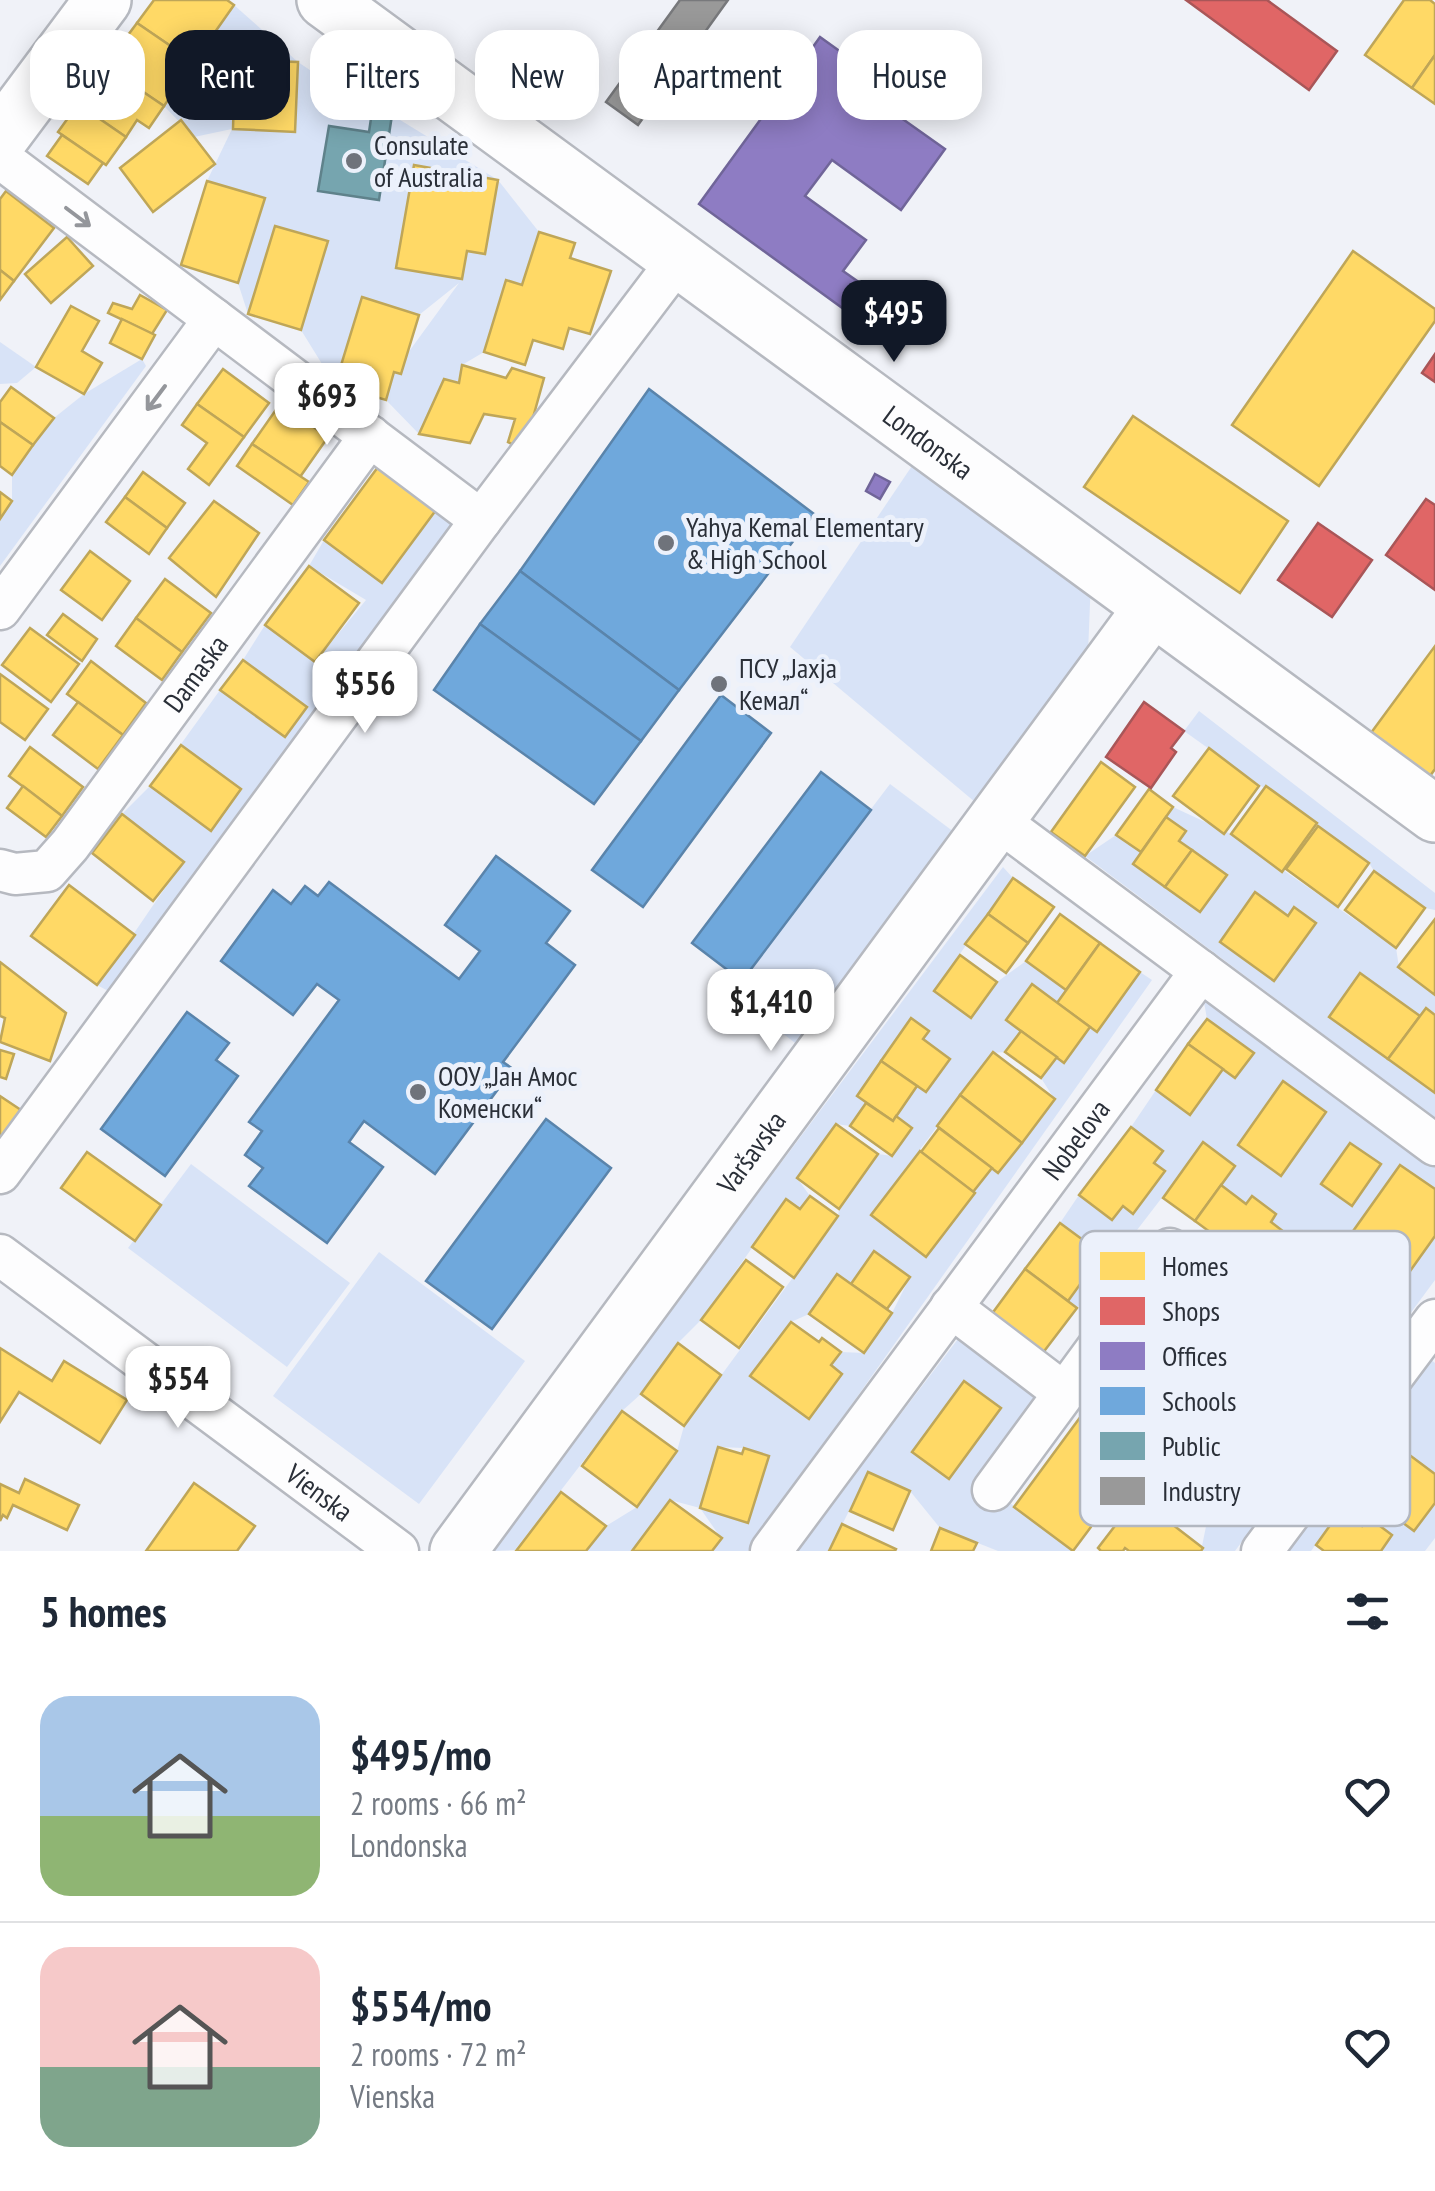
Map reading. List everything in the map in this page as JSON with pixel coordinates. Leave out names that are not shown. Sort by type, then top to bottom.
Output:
[{"type":"street","points":[[0,138],[103,0]]},
{"type":"street","name":"Londonska","points":[[325,0],[1435,814]]},
{"type":"street","points":[[0,158],[482,520]]},
{"type":"street","points":[[0,1173],[678,260]]},
{"type":"street","points":[[0,608],[214,320]]},
{"type":"street","name":"Damaska","points":[[0,870],[16,874],[46,871],[70,845],[370,436]]},
{"type":"street","name":"Varšavska","points":[[458,1551],[1152,608]]},
{"type":"street","points":[[996,819],[1435,1144]]},
{"type":"street","name":"Nobelova","points":[[771,1551],[1201,970]]},
{"type":"street","name":"Vienska","points":[[0,1255],[398,1551]]},
{"type":"street","points":[[951,1308],[1064,1392]]},
{"type":"street","points":[[1410,1353],[1435,1320]]},
{"type":"street","points":[[993,1490],[1080,1371]]},
{"type":"street","points":[[1262,1551],[1281,1526]]},
{"type":"shaded area","points":[[234,5],[262,30],[217,30]]},
{"type":"shaded area","points":[[290,55],[310,70],[310,120],[371,120],[369,132],[329,126],[319,191],[379,200],[391,120],[400,120],[498,180],[539,232],[522,285],[506,281],[484,352],[462,365],[459,383],[444,380],[419,434],[386,400],[394,372],[459,283],[419,315],[362,298],[335,385],[301,330],[327,241],[275,226],[248,314],[238,283],[264,199],[207,181],[232,129],[194,137],[178,120],[233,120],[233,129],[295,131],[286,120],[290,120]],"holes":[[[413,166],[498,180],[485,253],[467,251],[462,279],[396,268]]]},
{"type":"shaded area","points":[[0,342],[36,367],[17,383],[0,384]]},
{"type":"shaded area","points":[[142,359],[146,366],[0,566],[0,519],[12,501],[12,475],[54,418],[84,394]]},
{"type":"shaded area","points":[[920,454],[1091,579],[1088,653],[975,802],[790,647]]},
{"type":"shaded area","points":[[436,510],[476,527],[127,1001],[97,985],[184,863],[122,814],[150,786],[211,830],[241,789],[181,744],[220,690],[285,737],[306,707],[243,660],[265,625],[315,662],[366,600],[309,566],[324,540],[382,583]]},
{"type":"shaded area","points":[[1199,711],[1435,893],[1435,910],[1425,908],[1374,871],[1369,863],[1184,731]]},
{"type":"shaded area","points":[[890,784],[958,835],[799,1046],[731,993]]},
{"type":"shaded area","points":[[1173,807],[1231,834],[1396,948],[1399,967],[1435,995],[1435,1014],[1426,1008],[1420,1016],[1360,973],[1329,1017],[1435,1093],[1435,1118],[1085,856],[1116,835],[1141,852],[1133,864],[1200,912],[1227,875],[1179,841],[1186,830],[1166,817]],"holes":[[[1255,893],[1288,916],[1294,907],[1315,923],[1274,981],[1220,942]]]},
{"type":"shaded area","points":[[1003,867],[1013,878],[934,991],[971,1018],[997,982],[1026,961],[1066,990],[1057,1003],[1031,985],[1006,1020],[1021,1031],[1005,1052],[993,1053],[871,1214],[925,1257],[992,1168],[998,1173],[1055,1100],[1041,1078],[1057,1057],[1065,1062],[1090,1027],[1098,1032],[1140,972],[1152,980],[748,1551],[712,1551],[721,1538],[700,1508],[670,1500],[632,1551],[586,1551],[606,1526],[637,1507],[677,1451],[684,1426],[838,1216],[878,1154],[892,1156],[896,1116],[917,1086],[927,1092],[950,1059],[923,1039],[928,1030],[912,1019],[857,1095],[866,1103],[850,1126],[836,1124],[797,1178],[810,1196],[800,1209],[786,1200],[701,1320],[678,1343],[641,1394],[622,1411],[515,1550],[490,1551]],"holes":[[[874,1252],[910,1277],[892,1313],[864,1353],[841,1352],[831,1365],[842,1374],[809,1419],[751,1376],[791,1322],[809,1314],[837,1274],[851,1284]],[[718,1447],[744,1448],[769,1456],[748,1523],[700,1508]]]},
{"type":"shaded area","points":[[1216,1000],[1435,1163],[1435,1189],[1400,1165],[1353,1231],[1283,1231],[1271,1222],[1276,1214],[1252,1197],[1246,1204],[1221,1185],[1235,1166],[1204,1143],[1136,1231],[1080,1231],[1080,1238],[1060,1223],[1079,1195],[1112,1220],[1123,1206],[1133,1213],[1165,1171],[1154,1163],[1163,1151],[1131,1127],[1156,1090],[1191,1114],[1223,1069],[1235,1078],[1253,1054],[1207,1019],[1204,1002]],"holes":[[[1283,1081],[1326,1111],[1281,1176],[1238,1145]]]},
{"type":"shaded area","points":[[191,1164],[350,1283],[287,1367],[128,1248]]},
{"type":"shaded area","points":[[1435,1236],[1435,1280],[1410,1314],[1410,1271]]},
{"type":"shaded area","points":[[379,1252],[525,1361],[419,1504],[273,1396]]},
{"type":"shaded area","points":[[1080,1284],[1080,1304],[1077,1308],[1068,1301]]},
{"type":"shaded area","points":[[971,1322],[1064,1393],[993,1490],[1073,1551],[998,1551],[940,1528],[910,1491],[868,1473],[829,1551],[796,1551]],"holes":[[[963,1381],[1001,1408],[950,1479],[913,1451]]]},
{"type":"shaded area","points":[[1424,1355],[1435,1363],[1435,1538],[1425,1551],[1381,1551],[1392,1535],[1380,1526],[1410,1526],[1410,1374]]},
{"type":"shaded area","points":[[1206,1526],[1253,1526],[1235,1551],[1201,1551]]},
{"type":"shaded area","points":[[1297,1526],[1329,1526],[1311,1551],[1278,1551]]},
{"type":"building: Homes","points":[[154,0],[227,0],[234,5],[216,30],[165,30],[165,42],[137,23]]},
{"type":"building: Homes","points":[[1404,0],[1430,0],[1435,4],[1435,55],[1412,88],[1365,55]]},
{"type":"building: Homes","points":[[137,23],[165,42],[164,106],[145,93],[145,30],[132,30]]},
{"type":"building: Homes","points":[[1435,55],[1435,104],[1412,88]]},
{"type":"building: Homes","points":[[290,62],[298,62],[295,132],[233,129],[233,120],[290,120]]},
{"type":"building: Homes","points":[[145,93],[164,106],[149,128],[137,120],[145,120]]},
{"type":"building: Homes","points":[[67,120],[101,120],[126,137],[106,165],[58,132]]},
{"type":"building: Homes","points":[[101,120],[137,120],[126,137]]},
{"type":"building: Homes","points":[[181,120],[215,164],[153,212],[120,168]]},
{"type":"building: Homes","points":[[62,135],[103,163],[88,184],[47,156]]},
{"type":"building: Homes","points":[[414,165],[498,180],[485,254],[467,251],[462,279],[396,268]]},
{"type":"building: Homes","points":[[207,181],[265,198],[238,283],[181,265]]},
{"type":"building: Homes","points":[[6,191],[54,228],[14,281],[0,270],[0,199]]},
{"type":"building: Homes","points":[[275,226],[328,241],[301,330],[248,314]]},
{"type":"building: Homes","points":[[539,232],[575,243],[570,258],[611,271],[590,334],[569,328],[563,349],[533,340],[525,365],[484,352],[506,280],[522,285]]},
{"type":"building: Homes","points":[[67,237],[93,266],[51,303],[25,274]]},
{"type":"building: Homes","points":[[1353,251],[1435,309],[1435,321],[1319,486],[1232,425]]},
{"type":"building: Homes","points":[[0,270],[14,281],[0,300]]},
{"type":"building: Homes","points":[[140,295],[167,310],[152,334],[108,313],[113,303],[132,309]]},
{"type":"building: Homes","points":[[362,297],[419,315],[401,374],[394,372],[386,400],[335,385]]},
{"type":"building: Homes","points":[[71,306],[99,321],[82,351],[102,363],[84,394],[36,367]]},
{"type":"building: Homes","points":[[122,319],[155,335],[142,359],[110,343]]},
{"type":"building: Homes","points":[[462,365],[506,378],[512,368],[544,378],[524,450],[508,442],[515,419],[484,414],[470,443],[419,434],[444,379],[459,383]]},
{"type":"building: Homes","points":[[223,369],[269,403],[244,437],[197,404]]},
{"type":"building: Homes","points":[[11,387],[54,418],[33,445],[0,422],[0,402]]},
{"type":"building: Homes","points":[[197,404],[244,437],[209,485],[188,469],[207,443],[182,425]]},
{"type":"building: Homes","points":[[280,404],[328,437],[300,477],[252,444]]},
{"type":"building: Homes","points":[[1133,416],[1288,521],[1240,593],[1084,487]]},
{"type":"building: Homes","points":[[0,422],[33,445],[12,475],[0,466]]},
{"type":"building: Homes","points":[[252,444],[309,482],[293,505],[237,466]]},
{"type":"building: Homes","points":[[378,467],[436,510],[382,583],[324,540]]},
{"type":"building: Homes","points":[[143,472],[185,503],[167,528],[125,497]]},
{"type":"building: Homes","points":[[0,492],[12,501],[0,519]]},
{"type":"building: Homes","points":[[125,497],[167,528],[149,554],[106,522]]},
{"type":"building: Homes","points":[[214,501],[259,533],[216,597],[169,558]]},
{"type":"building: Homes","points":[[90,551],[130,581],[102,620],[61,590]]},
{"type":"building: Homes","points":[[309,566],[359,603],[315,662],[265,625]]},
{"type":"building: Homes","points":[[165,579],[211,613],[182,652],[136,618]]},
{"type":"building: Homes","points":[[63,614],[97,639],[82,661],[47,635]]},
{"type":"building: Homes","points":[[136,618],[182,652],[162,680],[116,646]]},
{"type":"building: Homes","points":[[30,628],[79,664],[51,702],[2,665]]},
{"type":"building: Homes","points":[[1435,646],[1435,769],[1414,798],[1354,756]]},
{"type":"building: Homes","points":[[243,660],[307,707],[285,737],[220,690]]},
{"type":"building: Homes","points":[[91,661],[146,703],[123,735],[67,694]]},
{"type":"building: Homes","points":[[0,674],[48,709],[25,740],[0,722]]},
{"type":"building: Homes","points":[[78,702],[123,735],[98,769],[53,735]]},
{"type":"building: Homes","points":[[181,745],[241,789],[211,831],[150,786]]},
{"type":"building: Homes","points":[[30,747],[83,787],[62,816],[9,776]]},
{"type":"building: Homes","points":[[1209,748],[1259,786],[1224,834],[1173,796]]},
{"type":"building: Homes","points":[[1101,762],[1135,787],[1085,856],[1051,832]]},
{"type":"building: Homes","points":[[23,786],[62,816],[46,837],[7,808]]},
{"type":"building: Homes","points":[[1266,786],[1317,823],[1282,872],[1231,834]]},
{"type":"building: Homes","points":[[1149,789],[1173,807],[1141,852],[1116,835]]},
{"type":"building: Homes","points":[[122,814],[184,862],[153,901],[92,853]]},
{"type":"building: Homes","points":[[1166,817],[1186,831],[1179,841],[1192,850],[1165,887],[1133,864]]},
{"type":"building: Homes","points":[[1318,826],[1369,863],[1338,907],[1286,869]]},
{"type":"building: Homes","points":[[1192,850],[1227,875],[1200,912],[1165,887]]},
{"type":"building: Homes","points":[[1374,871],[1425,908],[1396,948],[1345,910]]},
{"type":"building: Homes","points":[[1013,878],[1054,907],[1028,943],[988,914]]},
{"type":"building: Homes","points":[[69,885],[135,935],[97,985],[31,936]]},
{"type":"building: Homes","points":[[1255,892],[1288,916],[1294,907],[1316,923],[1274,981],[1220,942]]},
{"type":"building: Homes","points":[[988,914],[1028,943],[1006,973],[965,944]]},
{"type":"building: Homes","points":[[1060,914],[1100,943],[1066,990],[1026,961]]},
{"type":"building: Homes","points":[[1435,919],[1435,995],[1398,967]]},
{"type":"building: Homes","points":[[1100,943],[1140,972],[1097,1032],[1057,1003]]},
{"type":"building: Homes","points":[[960,955],[997,982],[971,1018],[934,991]]},
{"type":"building: Homes","points":[[0,962],[66,1013],[50,1061],[0,1042],[5,1018],[0,1016]]},
{"type":"building: Homes","points":[[1360,973],[1420,1016],[1388,1059],[1329,1017]]},
{"type":"building: Homes","points":[[1032,984],[1090,1027],[1064,1063],[1006,1020]]},
{"type":"building: Homes","points":[[1426,1008],[1435,1015],[1435,1093],[1388,1059]]},
{"type":"building: Homes","points":[[911,1018],[929,1031],[923,1039],[950,1059],[926,1092],[881,1061]]},
{"type":"building: Homes","points":[[1207,1019],[1254,1053],[1235,1078],[1188,1044]]},
{"type":"building: Homes","points":[[1021,1031],[1057,1057],[1041,1078],[1005,1052]]},
{"type":"building: Homes","points":[[1188,1044],[1223,1069],[1190,1115],[1156,1090]]},
{"type":"building: Homes","points":[[0,1050],[14,1054],[6,1079],[0,1077]]},
{"type":"building: Homes","points":[[993,1052],[1055,1099],[1022,1143],[960,1095]]},
{"type":"building: Homes","points":[[881,1061],[917,1086],[893,1121],[857,1096]]},
{"type":"building: Homes","points":[[1283,1081],[1326,1112],[1281,1176],[1238,1145]]},
{"type":"building: Homes","points":[[960,1095],[1022,1143],[998,1173],[937,1126]]},
{"type":"building: Homes","points":[[0,1096],[30,1116],[0,1161]]},
{"type":"building: Homes","points":[[866,1103],[912,1128],[892,1156],[850,1126]]},
{"type":"building: Homes","points":[[836,1124],[878,1154],[839,1209],[797,1178]]},
{"type":"building: Homes","points":[[1131,1127],[1163,1151],[1154,1163],[1165,1171],[1133,1214],[1123,1206],[1112,1220],[1079,1195]]},
{"type":"building: Homes","points":[[939,1128],[992,1168],[973,1192],[921,1152]]},
{"type":"building: Homes","points":[[1203,1142],[1235,1166],[1195,1221],[1163,1198]]},
{"type":"building: Homes","points":[[1350,1143],[1381,1164],[1352,1206],[1321,1184]]},
{"type":"building: Homes","points":[[920,1151],[975,1193],[926,1257],[871,1215]]},
{"type":"building: Homes","points":[[87,1152],[161,1205],[135,1241],[61,1188]]},
{"type":"building: Homes","points":[[1400,1165],[1435,1189],[1435,1236],[1410,1271],[1410,1231],[1353,1231]]},
{"type":"building: Homes","points":[[1221,1185],[1246,1204],[1252,1196],[1276,1214],[1271,1222],[1283,1231],[1209,1231],[1195,1221]]},
{"type":"building: Homes","points":[[810,1196],[838,1216],[794,1278],[752,1247],[786,1199],[800,1209]]},
{"type":"building: Homes","points":[[1060,1223],[1080,1238],[1080,1284],[1068,1301],[1025,1269]]},
{"type":"building: Homes","points":[[874,1251],[910,1277],[887,1309],[851,1284]]},
{"type":"building: Homes","points":[[746,1260],[783,1287],[739,1348],[701,1320]]},
{"type":"building: Homes","points":[[1025,1269],[1077,1308],[1042,1354],[991,1315]]},
{"type":"building: Homes","points":[[837,1274],[892,1313],[864,1353],[809,1314]]},
{"type":"building: Homes","points":[[791,1322],[841,1352],[831,1365],[842,1374],[809,1419],[750,1376]]},
{"type":"building: Homes","points":[[678,1343],[721,1375],[684,1426],[641,1394]]},
{"type":"building: Homes","points":[[0,1348],[52,1381],[64,1361],[127,1400],[100,1443],[19,1392],[0,1422]]},
{"type":"building: Homes","points":[[964,1381],[1001,1408],[949,1479],[912,1452]]},
{"type":"building: Homes","points":[[622,1411],[677,1451],[637,1507],[582,1466]]},
{"type":"building: Homes","points":[[1080,1417],[1080,1526],[1092,1526],[1073,1551],[1014,1507]]},
{"type":"building: Homes","points":[[718,1447],[742,1454],[744,1448],[769,1456],[748,1523],[700,1508]]},
{"type":"building: Homes","points":[[1410,1455],[1435,1474],[1435,1503],[1414,1531],[1407,1526]]},
{"type":"building: Homes","points":[[868,1472],[910,1491],[893,1530],[850,1511]]},
{"type":"building: Homes","points":[[25,1479],[79,1505],[67,1530],[13,1505],[7,1518],[3,1515],[0,1521],[0,1484],[19,1493]]},
{"type":"building: Homes","points":[[194,1483],[255,1526],[237,1551],[146,1551]]},
{"type":"building: Homes","points":[[561,1492],[606,1526],[586,1551],[516,1551]]},
{"type":"building: Homes","points":[[670,1500],[722,1538],[712,1551],[632,1551]]},
{"type":"building: Homes","points":[[842,1524],[896,1549],[829,1551]]},
{"type":"building: Homes","points":[[1115,1526],[1174,1526],[1203,1548],[1101,1551],[1098,1548]]},
{"type":"building: Homes","points":[[1330,1526],[1380,1526],[1392,1535],[1381,1551],[1324,1551],[1316,1545]]},
{"type":"building: Homes","points":[[940,1528],[977,1543],[973,1551],[931,1551]]},
{"type":"building: Shops","points":[[1186,0],[1267,0],[1337,51],[1309,90]]},
{"type":"building: Shops","points":[[1435,354],[1435,382],[1422,373]]},
{"type":"building: Shops","points":[[1426,499],[1435,505],[1435,590],[1386,555]]},
{"type":"building: Shops","points":[[1318,523],[1372,560],[1332,617],[1278,580]]},
{"type":"building: Shops","points":[[1144,702],[1184,731],[1171,748],[1176,752],[1151,788],[1106,757]]},
{"type":"building: Offices","points":[[820,37],[837,49],[837,120],[904,120],[945,149],[901,210],[832,160],[805,196],[866,240],[843,271],[863,285],[845,310],[699,204],[760,120],[817,120]]},
{"type":"building: Offices","points":[[875,474],[890,482],[880,499],[866,491]]},
{"type":"building: Schools","name":"Yahya Kemal Elementary & High School","points":[[649,389],[814,514],[679,690],[520,571]]},
{"type":"building: Schools","points":[[520,571],[679,690],[641,741],[480,624]]},
{"type":"building: Schools","points":[[480,624],[641,741],[594,804],[434,690]]},
{"type":"building: Schools","points":[[721,695],[771,733],[643,907],[592,870]]},
{"type":"building: Schools","points":[[821,772],[871,810],[742,981],[692,943]]},
{"type":"building: Schools","points":[[496,856],[570,911],[546,943],[575,965],[503,1062],[513,1069],[435,1174],[364,1121],[349,1142],[383,1167],[327,1243],[249,1186],[263,1168],[245,1155],[262,1131],[249,1122],[339,1000],[317,984],[293,1015],[221,961],[273,890],[291,904],[305,886],[318,896],[329,882],[459,979],[480,951],[445,925]]},
{"type":"building: Schools","points":[[187,1012],[229,1043],[216,1060],[238,1076],[165,1176],[101,1129]]},
{"type":"building: Schools","points":[[546,1119],[611,1168],[492,1329],[426,1281]]},
{"type":"building: Public","name":"Consulate of Australia","points":[[371,120],[391,120],[379,200],[318,191],[329,126],[369,132]]},
{"type":"building: Industry","points":[[680,0],[728,0],[706,30],[658,30]]},
{"type":"building: Industry","points":[[619,84],[619,111],[606,102]]},
{"type":"place","name":"Consulate of Australia","points":[[354,161]]},
{"type":"place","name":"Yahya Kemal Elementary & High School","points":[[666,543]]},
{"type":"place","name":"ПСУ „Јахја Кемал“","points":[[719,684]]},
{"type":"place","name":"ООУ „Јан Амос Коменски“","points":[[418,1092]]}]
